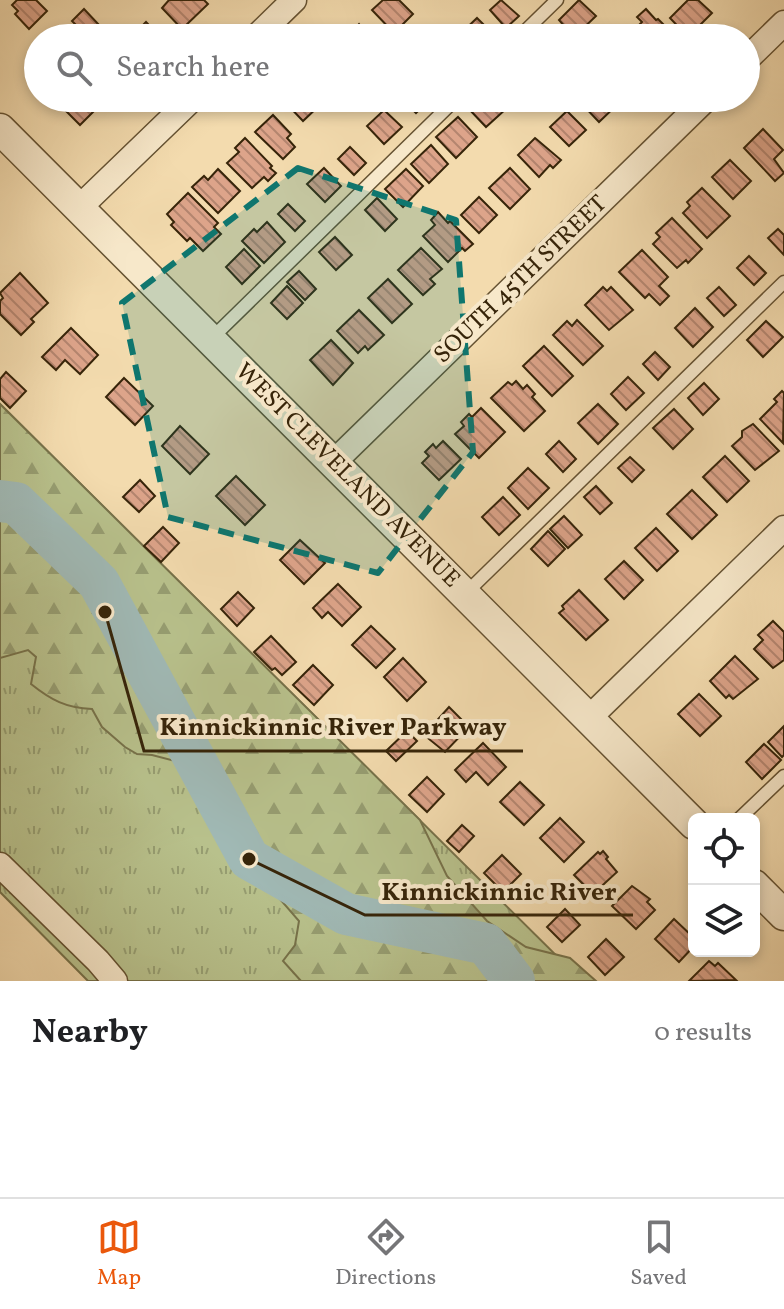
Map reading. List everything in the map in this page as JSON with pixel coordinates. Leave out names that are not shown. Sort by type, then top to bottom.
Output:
[{"type":"street","points":[[269,24],[294,0]]},
{"type":"street","points":[[760,46],[784,23]]},
{"type":"street","points":[[80,207],[178,112]]},
{"type":"street","name":"SOUTH 45TH STREET","points":[[334,462],[693,112]]},
{"type":"street","name":"WEST CLEVELAND AVENUE","points":[[0,129],[688,818]]},
{"type":"street","points":[[589,718],[784,528]]},
{"type":"street","points":[[0,865],[115,981]]},
{"type":"street","points":[[760,891],[784,915]]},
{"type":"lane","points":[[532,24],[557,0]]},
{"type":"lane","points":[[211,339],[443,112]]},
{"type":"lane","points":[[465,594],[784,282]]},
{"type":"lane","points":[[745,813],[784,776]]},
{"type":"highlighted area","points":[[298,168],[456,220],[473,452],[378,573],[168,517],[122,303]]},
{"type":"green space","points":[[0,404],[582,981],[88,981],[0,892]]},
{"type":"green space","points":[[0,404],[420,820],[447,876],[487,921],[526,947],[570,958],[596,981],[301,981],[283,961],[295,945],[299,921],[266,883],[248,844],[207,801],[183,763],[137,754],[102,727],[92,709],[67,705],[38,690],[31,684],[36,657],[28,650],[0,658]]},
{"type":"building","points":[[17,0],[36,0],[47,11],[34,24],[24,24],[12,5]]},
{"type":"building","points":[[169,0],[204,0],[208,4],[187,24],[177,24],[162,8]]},
{"type":"building","points":[[383,0],[399,0],[413,14],[403,24],[385,24],[372,10]]},
{"type":"building","points":[[501,0],[519,16],[510,24],[502,24],[490,10]]},
{"type":"building","points":[[579,0],[596,16],[588,24],[563,24],[559,20]]},
{"type":"building","points":[[688,0],[698,0],[712,13],[701,24],[676,24],[670,18]]},
{"type":"building","points":[[84,9],[98,24],[75,24],[72,21]]},
{"type":"building","points":[[646,9],[663,24],[640,24],[642,22],[637,17]]},
{"type":"building","points":[[67,112],[93,112],[80,125]]},
{"type":"building","points":[[294,112],[312,112],[303,121]]},
{"type":"building","points":[[382,112],[386,112],[402,127],[384,144],[367,126]]},
{"type":"building","points":[[472,112],[503,112],[486,127]]},
{"type":"building","points":[[568,112],[586,130],[569,146],[550,127]]},
{"type":"building","points":[[589,112],[610,112],[599,122]]},
{"type":"building","points":[[273,115],[291,134],[287,138],[295,147],[283,159],[255,132]]},
{"type":"building","points":[[458,117],[477,137],[456,158],[436,137]]},
{"type":"building","points":[[763,129],[783,150],[774,159],[784,173],[775,181],[744,148]]},
{"type":"building","points":[[245,138],[276,173],[268,181],[264,177],[252,188],[227,163],[239,152],[235,148]]},
{"type":"building","points":[[535,138],[561,160],[553,168],[550,165],[539,177],[518,155]]},
{"type":"building","points":[[431,145],[448,164],[429,183],[411,164]]},
{"type":"building","points":[[350,147],[366,163],[354,175],[338,159]]},
{"type":"building","points":[[730,160],[751,181],[733,199],[712,177]]},
{"type":"building","points":[[324,168],[341,186],[325,202],[307,184]]},
{"type":"building","points":[[510,168],[530,189],[510,209],[489,188]]},
{"type":"building","points":[[218,169],[240,191],[218,213],[192,187],[204,176],[208,180]]},
{"type":"building","points":[[406,169],[423,186],[403,207],[385,189]]},
{"type":"building","points":[[702,188],[730,216],[707,238],[683,213],[690,206],[687,202]]},
{"type":"building","points":[[188,193],[218,223],[214,227],[221,234],[203,251],[171,225],[174,222],[167,214]]},
{"type":"building","points":[[479,197],[497,215],[479,233],[461,215]]},
{"type":"building","points":[[377,198],[397,219],[385,231],[365,210]]},
{"type":"building","points":[[288,204],[305,221],[295,231],[278,214]]},
{"type":"building","points":[[438,212],[473,244],[465,251],[462,248],[448,262],[423,236],[435,225],[431,220]]},
{"type":"building","points":[[672,218],[702,249],[688,263],[686,260],[677,268],[653,244],[660,237],[656,233]]},
{"type":"building","points":[[267,222],[285,242],[264,263],[242,241]]},
{"type":"building","points":[[778,229],[784,235],[784,255],[768,238]]},
{"type":"building","points":[[335,237],[352,255],[336,270],[319,252]]},
{"type":"building","points":[[421,248],[442,269],[430,279],[435,284],[423,295],[398,270]]},
{"type":"building","points":[[244,249],[260,266],[242,284],[226,267]]},
{"type":"building","points":[[642,250],[668,277],[659,286],[669,296],[660,305],[649,294],[645,298],[619,272]]},
{"type":"building","points":[[749,256],[766,273],[754,285],[737,268]]},
{"type":"building","points":[[299,271],[316,289],[305,300],[287,282]]},
{"type":"building","points":[[20,273],[48,303],[31,319],[34,322],[21,335],[0,314],[3,298],[0,293]]},
{"type":"building","points":[[388,279],[412,304],[392,323],[368,298]]},
{"type":"building","points":[[287,286],[303,303],[287,319],[271,303]]},
{"type":"building","points":[[603,287],[607,291],[611,287],[633,310],[609,330],[585,305]]},
{"type":"building","points":[[719,287],[736,305],[724,316],[707,298]]},
{"type":"building","points":[[695,308],[713,327],[693,347],[675,328]]},
{"type":"building","points":[[359,310],[384,335],[368,350],[365,346],[358,353],[337,331]]},
{"type":"building","points":[[577,320],[603,346],[583,365],[553,335],[567,321],[572,326]]},
{"type":"building","points":[[766,321],[783,337],[763,357],[747,340]]},
{"type":"building","points":[[71,328],[98,355],[80,374],[65,360],[56,370],[42,357]]},
{"type":"building","points":[[331,340],[353,363],[333,385],[310,360]]},
{"type":"building","points":[[544,346],[573,376],[552,396],[523,366]]},
{"type":"building","points":[[655,352],[670,367],[658,380],[643,364]]},
{"type":"building","points":[[6,372],[26,391],[10,408],[0,398],[0,379]]},
{"type":"building","points":[[628,377],[644,393],[626,410],[611,394]]},
{"type":"building","points":[[124,378],[153,406],[135,425],[106,397]]},
{"type":"building","points":[[516,381],[523,389],[527,385],[535,394],[532,397],[545,411],[524,431],[491,398],[508,382],[512,385]]},
{"type":"building","points":[[704,383],[719,399],[703,415],[688,398]]},
{"type":"building","points":[[782,391],[783,443],[760,419],[777,402],[774,399]]},
{"type":"building","points":[[598,404],[618,424],[598,444],[578,423]]},
{"type":"building","points":[[481,408],[505,432],[479,458],[455,434],[464,426],[461,422],[469,414],[472,417]]},
{"type":"building","points":[[674,409],[693,429],[673,449],[653,428]]},
{"type":"building","points":[[753,424],[779,451],[755,470],[732,446],[742,437],[742,431]]},
{"type":"building","points":[[180,426],[209,454],[190,474],[162,446]]},
{"type":"building","points":[[443,441],[461,459],[439,480],[422,463],[429,456],[425,452],[433,444],[436,448]]},
{"type":"building","points":[[559,441],[576,459],[563,472],[546,454]]},
{"type":"building","points":[[725,456],[749,481],[727,502],[703,477]]},
{"type":"building","points":[[630,457],[644,470],[632,482],[618,468]]},
{"type":"building","points":[[528,468],[549,488],[528,509],[508,488]]},
{"type":"building","points":[[236,476],[265,505],[245,525],[216,496]]},
{"type":"building","points":[[140,480],[155,496],[139,512],[123,497]]},
{"type":"building","points":[[596,486],[612,503],[600,514],[584,497]]},
{"type":"building","points":[[692,490],[717,515],[692,539],[667,514]]},
{"type":"building","points":[[503,497],[520,515],[499,535],[482,517]]},
{"type":"building","points":[[564,516],[582,535],[568,548],[550,529]]},
{"type":"building","points":[[163,527],[179,543],[161,562],[144,546]]},
{"type":"building","points":[[656,528],[678,551],[657,571],[635,548]]},
{"type":"building","points":[[548,531],[565,549],[548,566],[531,549]]},
{"type":"building","points":[[300,540],[325,563],[304,584],[280,560]]},
{"type":"building","points":[[624,561],[643,580],[624,599],[605,579]]},
{"type":"building","points":[[338,584],[361,607],[342,626],[328,612],[322,618],[313,608]]},
{"type":"building","points":[[579,590],[608,620],[586,640],[559,613]]},
{"type":"building","points":[[238,592],[254,608],[237,626],[221,609]]},
{"type":"building","points":[[773,621],[784,632],[784,660],[773,668],[754,649],[763,640],[758,635]]},
{"type":"building","points":[[371,626],[395,649],[376,668],[352,645]]},
{"type":"building","points":[[271,636],[296,662],[282,675],[275,668],[272,670],[254,652]]},
{"type":"building","points":[[735,656],[758,679],[733,699],[729,695],[726,698],[710,681]]},
{"type":"building","points":[[403,658],[426,682],[407,701],[384,677]]},
{"type":"building","points":[[313,665],[333,685],[314,705],[293,685]]},
{"type":"building","points":[[699,694],[721,716],[700,736],[678,714]]},
{"type":"building","points":[[449,707],[469,727],[445,752],[424,735]]},
{"type":"building","points":[[784,726],[784,755],[782,757],[768,742]]},
{"type":"building","points":[[407,731],[417,741],[396,761],[386,751]]},
{"type":"building","points":[[483,743],[506,767],[488,785],[476,772],[466,782],[455,770]]},
{"type":"building","points":[[764,744],[781,760],[762,779],[746,762]]},
{"type":"building","points":[[427,777],[444,794],[427,812],[409,795]]},
{"type":"building","points":[[520,782],[544,805],[524,825],[500,802]]},
{"type":"building","points":[[560,818],[584,842],[564,862],[540,838]]},
{"type":"building","points":[[462,825],[474,836],[459,852],[447,841]]},
{"type":"building","points":[[603,851],[617,872],[593,894],[574,875],[598,852]]},
{"type":"building","points":[[502,855],[521,874],[503,892],[484,873]]},
{"type":"building","points":[[632,886],[650,899],[647,902],[655,910],[636,929],[612,906]]},
{"type":"building","points":[[565,909],[580,925],[562,942],[547,927]]},
{"type":"building","points":[[674,919],[688,932],[688,952],[679,962],[655,939]]},
{"type":"building","points":[[606,939],[624,957],[605,975],[588,957]]},
{"type":"building","points":[[709,961],[715,966],[718,963],[736,980],[689,981]]},
{"type":"waterway","points":[[0,501],[16,503],[99,583],[249,859],[346,914],[486,944],[514,981]]},
{"type":"place","name":"Kinnickinnic River Parkway","points":[[105,612]]},
{"type":"place","name":"Kinnickinnic River","points":[[249,859]]}]
